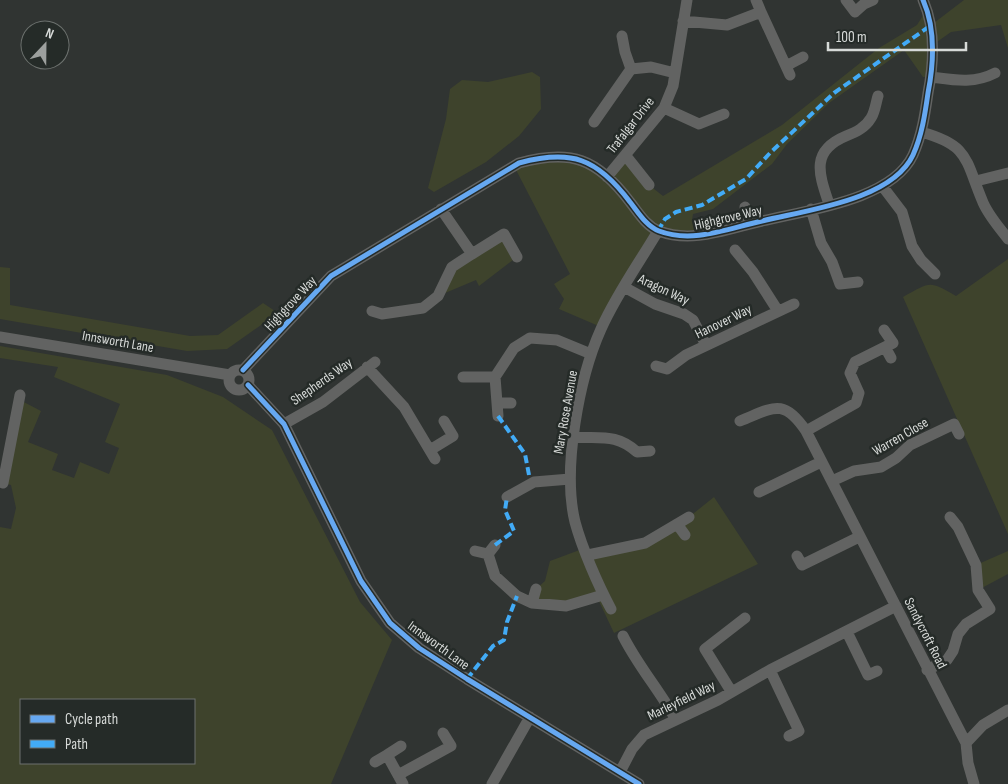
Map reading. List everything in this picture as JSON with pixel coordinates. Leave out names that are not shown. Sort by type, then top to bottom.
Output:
[{"type":"street","name":"Trafalgar Drive","points":[[607,177],[664,108],[675,73],[687,0]]},
{"type":"street","points":[[756,0],[788,70],[803,57]]},
{"type":"street","points":[[846,0],[852,14],[864,4],[873,0]]},
{"type":"street","name":"Highgrove Way","points":[[243,370],[330,276],[519,163],[543,157],[565,156],[589,163],[622,191],[642,219],[658,231],[690,236],[704,235],[811,209],[869,194],[883,187],[900,173],[912,156],[921,132],[931,77],[934,44],[925,5]]},
{"type":"street","points":[[683,21],[727,25],[761,12]]},
{"type":"street","points":[[622,36],[624,52],[631,69]]},
{"type":"street","points":[[631,69],[652,67],[675,73]]},
{"type":"street","points":[[601,118],[631,69]]},
{"type":"street","points":[[931,77],[966,82],[984,79],[995,74]]},
{"type":"street","points":[[829,204],[818,172],[822,156],[832,142],[860,130],[872,118],[878,96]]},
{"type":"street","points":[[664,108],[699,124],[724,114]]},
{"type":"street","points":[[921,132],[943,138],[961,151],[976,180],[982,201],[1006,234]]},
{"type":"street","points":[[626,156],[649,185]]},
{"type":"street","points":[[976,180],[1008,173]]},
{"type":"street","points":[[883,187],[902,212],[912,246],[932,267]]},
{"type":"street","name":"Highgrove Way","points":[[745,207],[749,224]]},
{"type":"street","points":[[441,209],[472,254]]},
{"type":"street","points":[[811,209],[821,243],[832,262],[836,289],[858,282]]},
{"type":"street","points":[[378,317],[423,308],[438,296],[452,267],[472,254],[501,229],[517,257]]},
{"type":"street","name":"Mary Rose Avenue","points":[[611,609],[575,522],[570,479],[574,437],[591,354],[601,327],[658,231]]},
{"type":"street","points":[[735,250],[753,272],[778,311]]},
{"type":"street","name":"Aragon Way","points":[[624,287],[655,304],[689,317],[693,320],[706,345]]},
{"type":"street","name":"Hanover Way","points":[[665,371],[686,355],[794,304]]},
{"type":"street","points":[[806,431],[856,403],[860,393],[850,373],[855,362],[892,343],[884,330]]},
{"type":"street","name":"Innsworth Lane","points":[[0,337],[230,376]]},
{"type":"street","points":[[498,416],[495,377],[514,348],[530,338],[557,340],[591,354]]},
{"type":"street","points":[[885,347],[891,358]]},
{"type":"street","name":"Shepherds Way","points":[[284,424],[323,402],[371,364],[404,407],[432,454],[453,436],[444,421]]},
{"type":"street","points":[[235,370],[243,370],[248,375],[248,385],[243,390],[236,390],[230,385],[230,376],[235,370]]},
{"type":"street","points":[[464,377],[495,377]]},
{"type":"street","name":"Innsworth Lane","points":[[248,385],[284,424],[361,581],[390,623],[419,648],[637,784]]},
{"type":"street","points":[[0,482],[3,483],[20,395]]},
{"type":"street","points":[[497,403],[511,403]]},
{"type":"street","name":"Sandycroft Road","points":[[746,422],[770,408],[784,408],[795,415],[806,431],[966,743],[968,762],[974,784]]},
{"type":"street","name":"Warren Close","points":[[832,481],[854,471],[882,467],[896,458],[910,445],[954,425]]},
{"type":"street","points":[[574,437],[604,437],[625,442],[635,456],[650,451]]},
{"type":"street","points":[[763,486],[821,462]]},
{"type":"street","points":[[507,497],[531,478],[570,479]]},
{"type":"street","points":[[588,555],[645,543],[689,517]]},
{"type":"street","points":[[927,670],[947,660],[953,651],[958,634],[966,624],[994,606],[978,590],[976,565],[962,525],[950,517]]},
{"type":"street","points":[[677,524],[685,535]]},
{"type":"street","points":[[797,556],[802,565],[859,537]]},
{"type":"street","points":[[475,550],[491,549],[495,576],[517,596],[532,603],[566,606],[604,595]]},
{"type":"street","points":[[532,603],[536,589]]},
{"type":"street","name":"Marleyfield Way","points":[[620,772],[632,749],[644,735],[896,606]]},
{"type":"street","points":[[731,692],[705,649],[745,618]]},
{"type":"street","points":[[847,632],[868,675]]},
{"type":"street","points":[[629,641],[636,662],[665,700],[676,720]]},
{"type":"street","points":[[770,670],[799,731],[789,736]]},
{"type":"street","points":[[966,743],[983,725],[1008,710]]},
{"type":"street","points":[[492,784],[530,717]]},
{"type":"street","points":[[387,755],[400,779],[450,746],[443,733]]},
{"type":"street","points":[[375,762],[401,746]]},
{"type":"green space","points":[[964,0],[1008,0],[1008,48],[1001,25],[951,32],[934,44],[931,77],[923,77],[904,50],[829,103],[787,144],[772,164],[713,209],[693,214],[692,220],[727,230],[658,231],[601,327],[559,309],[564,299],[554,284],[570,274],[514,166],[565,155],[607,177],[626,156],[649,185],[663,196],[782,125],[879,48],[917,25],[927,9],[930,26]]},
{"type":"green space","points":[[532,72],[540,77],[541,109],[519,136],[486,162],[434,192],[428,188],[446,119],[450,89],[462,80],[488,82]]},
{"type":"green space","points":[[504,234],[517,257],[479,286],[476,280],[438,296],[452,267]]},
{"type":"green space","points":[[1008,259],[1008,534],[903,297],[919,288],[930,285],[940,287],[956,296]]},
{"type":"green space","points":[[0,267],[10,268],[10,305],[190,336],[218,335],[263,303],[278,313],[227,349],[187,351],[0,319]]},
{"type":"green space","points":[[0,346],[167,375],[223,397],[272,430],[360,602],[392,640],[331,784],[0,784],[0,527],[11,529],[16,508],[11,485],[3,483],[18,399],[41,411],[28,442],[58,454],[52,470],[74,478],[80,462],[109,474],[119,448],[105,442],[120,404],[54,377],[58,367],[0,358]]},
{"type":"green space","points":[[714,497],[758,564],[614,633],[597,597],[566,606],[532,603],[536,589],[545,581],[550,561],[585,548],[588,555],[645,543],[689,517]]},
{"type":"green space","points":[[1008,551],[1008,574],[978,590],[976,565]]},
{"type":"marked path","points":[[658,231],[665,219],[676,212],[702,205],[746,179],[770,153],[834,93],[930,26]]},
{"type":"marked path","points":[[498,416],[525,454],[529,475]]},
{"type":"marked path","points":[[495,545],[514,531],[505,510],[507,497]]},
{"type":"marked path","points":[[467,679],[493,646],[504,640],[507,622],[517,596]]},
{"type":"cycle path","points":[[243,370],[331,276],[519,163],[554,157],[582,161],[606,175],[654,229],[672,235],[685,236],[711,233],[824,207],[868,193],[887,183],[902,170],[913,155],[919,140],[924,117],[932,69],[933,46],[930,22],[923,0]]},
{"type":"cycle path","points":[[248,385],[284,424],[361,581],[390,623],[419,648],[639,784]]}]
